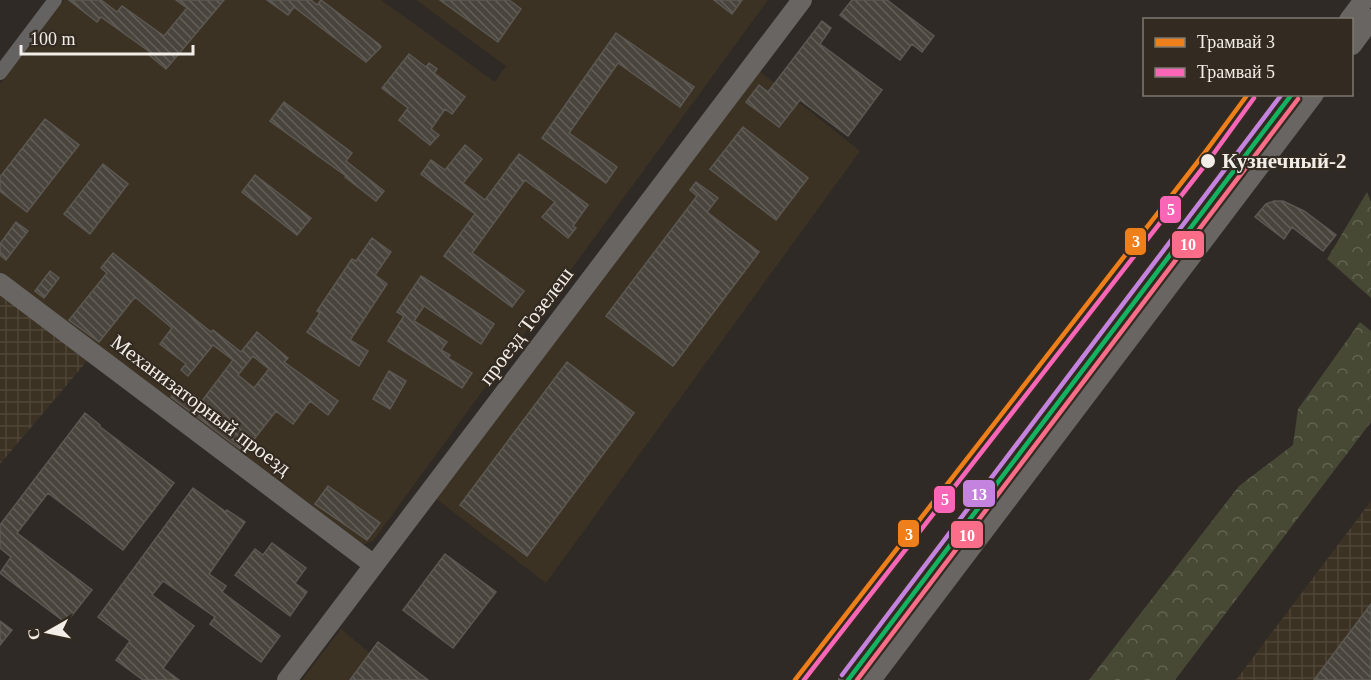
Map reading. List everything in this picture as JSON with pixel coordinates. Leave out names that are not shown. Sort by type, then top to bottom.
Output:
[{"type":"main road","name":"проезд Тозелеш","points":[[287,680],[802,0]]},
{"type":"main road","points":[[1350,18],[1364,0]]},
{"type":"main road","points":[[1353,44],[1371,19]]},
{"type":"main road","points":[[871,680],[968,536],[1291,96]]},
{"type":"main road","points":[[848,680],[968,536],[1312,96]]},
{"type":"main road","name":"Механизаторный проезд","points":[[0,284],[374,565]]},
{"type":"street","points":[[0,73],[55,0]]},
{"type":"shaded area","points":[[64,0],[381,0],[495,82],[506,66],[416,0],[768,0],[373,541],[364,544],[354,541],[0,275],[0,84]]},
{"type":"shaded area","points":[[758,70],[860,151],[546,583],[435,498]]},
{"type":"shaded area","points":[[0,295],[87,361],[0,464]]},
{"type":"shaded area","points":[[1371,501],[1371,680],[1236,680]]},
{"type":"shaded area","points":[[341,629],[402,680],[302,680]]},
{"type":"green space","points":[[1367,192],[1371,202],[1371,298],[1327,259]]},
{"type":"green space","points":[[1360,322],[1371,331],[1371,422],[1175,680],[1089,680],[1239,486],[1293,445],[1298,409]]},
{"type":"building","points":[[69,0],[101,0],[117,12],[122,6],[164,36],[187,8],[176,0],[224,0],[166,69],[148,54],[150,52],[101,17],[97,22]]},
{"type":"building","points":[[267,0],[311,0],[317,5],[321,0],[381,47],[366,62],[294,7],[288,15]]},
{"type":"building","points":[[440,0],[509,0],[521,9],[498,42]]},
{"type":"building","points":[[714,0],[742,0],[732,14]]},
{"type":"building","points":[[852,0],[887,0],[934,36],[922,52],[912,44],[900,60],[840,15]]},
{"type":"building","points":[[822,21],[831,28],[820,44],[882,90],[848,136],[800,100],[779,127],[746,102],[759,85],[768,92]]},
{"type":"building","points":[[616,33],[694,87],[680,107],[618,63],[569,133],[617,167],[606,183],[542,138]]},
{"type":"building","points":[[409,54],[426,67],[429,63],[437,69],[434,73],[465,97],[452,114],[445,109],[431,129],[439,135],[430,145],[399,120],[408,108],[382,88]]},
{"type":"building","points":[[284,102],[352,153],[346,161],[384,191],[376,201],[346,176],[270,121]]},
{"type":"building","points":[[45,119],[79,145],[27,212],[0,191],[0,177]]},
{"type":"building","points":[[743,127],[808,178],[776,220],[710,169]]},
{"type":"building","points":[[465,145],[482,159],[463,183],[485,200],[519,154],[588,205],[573,226],[576,228],[568,238],[542,217],[555,202],[525,180],[472,253],[524,291],[512,307],[444,256],[475,214],[421,174],[431,160],[445,170]]},
{"type":"building","points":[[103,164],[128,184],[90,234],[64,214]]},
{"type":"building","points":[[255,175],[311,218],[297,235],[242,192]]},
{"type":"building","points":[[696,182],[718,198],[707,212],[759,252],[673,366],[606,316],[697,196],[690,190]]},
{"type":"building","points":[[1283,201],[1304,211],[1336,235],[1323,251],[1292,227],[1284,239],[1255,217],[1266,204]]},
{"type":"building","points":[[16,222],[28,231],[6,260],[0,255],[0,244]]},
{"type":"building","points":[[372,238],[391,252],[375,275],[387,284],[350,340],[368,351],[359,366],[307,332],[320,313],[317,311],[352,259],[356,261]]},
{"type":"building","points":[[113,253],[211,332],[213,330],[241,352],[257,332],[288,358],[284,362],[338,401],[328,415],[310,401],[293,424],[276,411],[244,452],[171,397],[180,384],[202,401],[233,360],[213,345],[188,376],[181,370],[186,364],[160,344],[172,328],[135,297],[99,342],[69,320],[107,273],[101,268]],"holes":[[[253,356],[269,369],[254,388],[238,375]]]},
{"type":"building","points":[[50,271],[59,278],[44,298],[35,291]]},
{"type":"building","points":[[421,276],[494,324],[481,344],[424,306],[414,321],[447,342],[441,350],[450,355],[448,358],[472,373],[462,388],[388,341],[404,316],[397,312]]},
{"type":"building","points":[[567,362],[634,413],[527,556],[460,505]]},
{"type":"building","points":[[389,371],[406,381],[390,409],[373,399]]},
{"type":"building","points":[[85,413],[174,483],[123,550],[48,493],[17,533],[92,590],[66,623],[0,573],[11,557],[0,548],[0,525]]},
{"type":"building","points":[[328,486],[380,523],[367,540],[315,504]]},
{"type":"building","points":[[193,488],[226,512],[227,510],[245,522],[209,574],[226,586],[222,592],[280,636],[261,662],[210,624],[215,617],[163,581],[152,595],[194,626],[163,668],[179,680],[143,680],[116,660],[130,641],[98,617]]},
{"type":"building","points":[[272,543],[306,568],[295,583],[307,592],[290,616],[235,575],[255,549],[263,555]]},
{"type":"building","points":[[445,554],[496,592],[453,648],[403,610]]},
{"type":"building","points":[[1371,604],[1371,680],[1314,680]]},
{"type":"building","points":[[0,621],[12,630],[0,645]]},
{"type":"building","points":[[378,642],[428,680],[350,680]]},
{"type":"tram line","name":"3","points":[[795,680],[1247,96]]},
{"type":"tram line","name":"5","points":[[804,680],[1209,160],[1254,98]]},
{"type":"transit line","name":"13","points":[[842,675],[1280,96]]},
{"type":"transit line","name":"5","points":[[848,680],[1290,96]]},
{"type":"transit line","name":"10","points":[[857,680],[1298,99]]},
{"type":"place","name":"Кузнечный-2","points":[[1208,161]]}]
